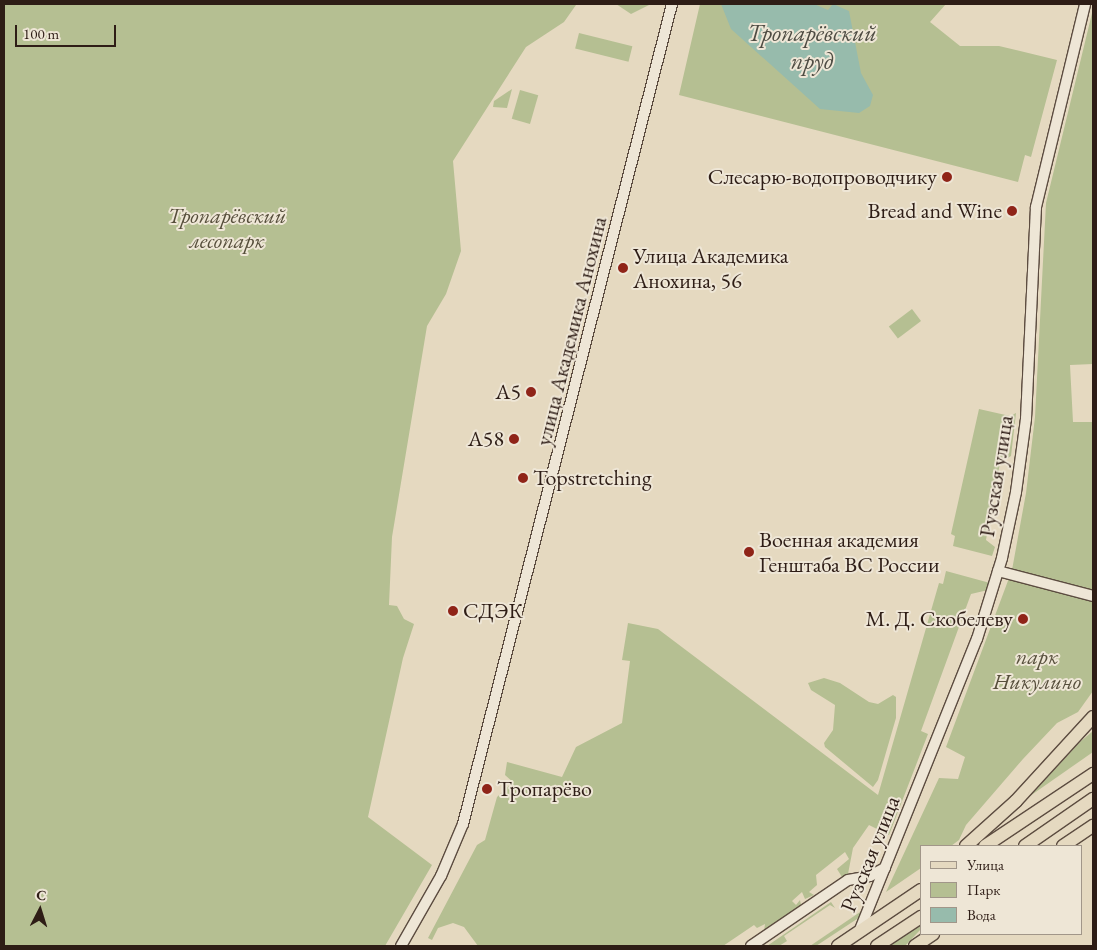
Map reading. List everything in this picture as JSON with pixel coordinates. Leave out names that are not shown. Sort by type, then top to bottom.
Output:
[{"type":"main road","points":[[967,845],[1016,801],[1093,717]]},
{"type":"main road","points":[[987,845],[1093,774]]},
{"type":"main road","points":[[1026,845],[1093,799]]},
{"type":"main road","points":[[1064,845],[1093,826]]},
{"type":"main road","points":[[838,946],[920,889]]},
{"type":"main road","points":[[877,946],[920,918]]},
{"type":"main road","points":[[915,946],[932,935]]},
{"type":"street","name":"улица Академика Анохина","points":[[401,946],[444,870],[463,824],[672,4]]},
{"type":"street","name":"Рузская улица","points":[[859,932],[980,631],[998,571],[1023,446],[1036,206],[1084,4]]},
{"type":"street","points":[[998,571],[1093,596]]},
{"type":"street","points":[[751,946],[848,880],[870,876],[884,868]]},
{"type":"street","points":[[911,946],[920,935]]},
{"type":"green space","name":"Тропарёвский лесопарк","points":[[4,4],[581,4],[576,5],[564,22],[526,47],[453,161],[461,251],[446,294],[427,326],[392,537],[389,605],[397,606],[404,619],[414,624],[403,658],[368,817],[432,865],[385,946],[4,946]]},
{"type":"green space","points":[[616,4],[651,4],[631,14]]},
{"type":"green space","points":[[700,4],[946,4],[930,22],[960,46],[999,46],[1057,60],[1031,157],[1025,155],[1018,182],[679,95]]},
{"type":"green space","name":"парк Никулино","points":[[1093,9],[1093,364],[1070,365],[1073,422],[1093,422],[1093,691],[1078,712],[1057,723],[1023,759],[966,825],[959,840],[952,845],[920,845],[920,869],[886,892],[939,778],[958,779],[965,757],[946,747],[1012,570],[1026,493],[1035,417],[1046,203]]},
{"type":"green space","points":[[579,33],[632,46],[628,62],[575,49]]},
{"type":"green space","points":[[512,89],[507,108],[493,107],[494,101]]},
{"type":"green space","points":[[520,90],[538,95],[530,124],[512,119]]},
{"type":"green space","points":[[912,309],[921,321],[898,338],[889,326]]},
{"type":"green space","points":[[979,409],[1010,416],[1016,413],[1011,456],[1000,463],[986,540],[995,547],[992,556],[953,546],[955,536],[951,534]]},
{"type":"green space","points":[[946,571],[990,583],[988,590],[971,594],[921,731],[928,734],[889,835],[869,825],[853,848],[848,874],[842,877],[837,869],[849,859],[845,852],[816,875],[817,885],[809,892],[814,895],[805,899],[802,892],[792,901],[796,905],[800,900],[801,905],[764,931],[765,924],[757,928],[754,925],[723,946],[478,946],[464,927],[453,923],[438,928],[432,940],[428,938],[477,845],[485,840],[497,797],[513,782],[505,775],[507,762],[562,777],[576,747],[622,723],[630,661],[622,660],[628,623],[658,629],[878,795],[939,583],[943,584]]},
{"type":"green space","points":[[824,678],[840,683],[869,702],[878,704],[893,695],[896,697],[896,718],[878,780],[873,787],[825,747],[824,743],[833,730],[835,705],[811,690],[808,683]]},
{"type":"green space","points":[[1093,731],[1093,752],[1030,796],[1080,742]]},
{"type":"green space","points":[[831,902],[835,908],[830,905],[784,936],[787,941],[779,946],[767,946]]},
{"type":"green space","points":[[866,908],[860,917],[816,946],[810,946]]},
{"type":"green space","points":[[920,926],[920,930],[905,946],[890,946]]},
{"type":"water","name":"Тропарёвский пруд","points":[[721,4],[814,4],[828,10],[833,4],[849,11],[861,73],[873,95],[870,106],[859,113],[820,109],[731,29]]},
{"type":"place","name":"Слесарю-водопроводчику","points":[[947,177]]},
{"type":"place","name":"Bread and Wine","points":[[1012,211]]},
{"type":"place","name":"Улица Академика Анохина, 56","points":[[623,268]]},
{"type":"place","name":"А5","points":[[531,392]]},
{"type":"place","name":"А58","points":[[514,439]]},
{"type":"place","name":"Topstretching","points":[[523,478]]},
{"type":"place","name":"Военная академия Генштаба ВС России","points":[[749,552]]},
{"type":"place","name":"СДЭК","points":[[453,611]]},
{"type":"place","name":"М. Д. Скобелеву","points":[[1023,619]]},
{"type":"place","name":"Тропарёво","points":[[487,789]]}]
